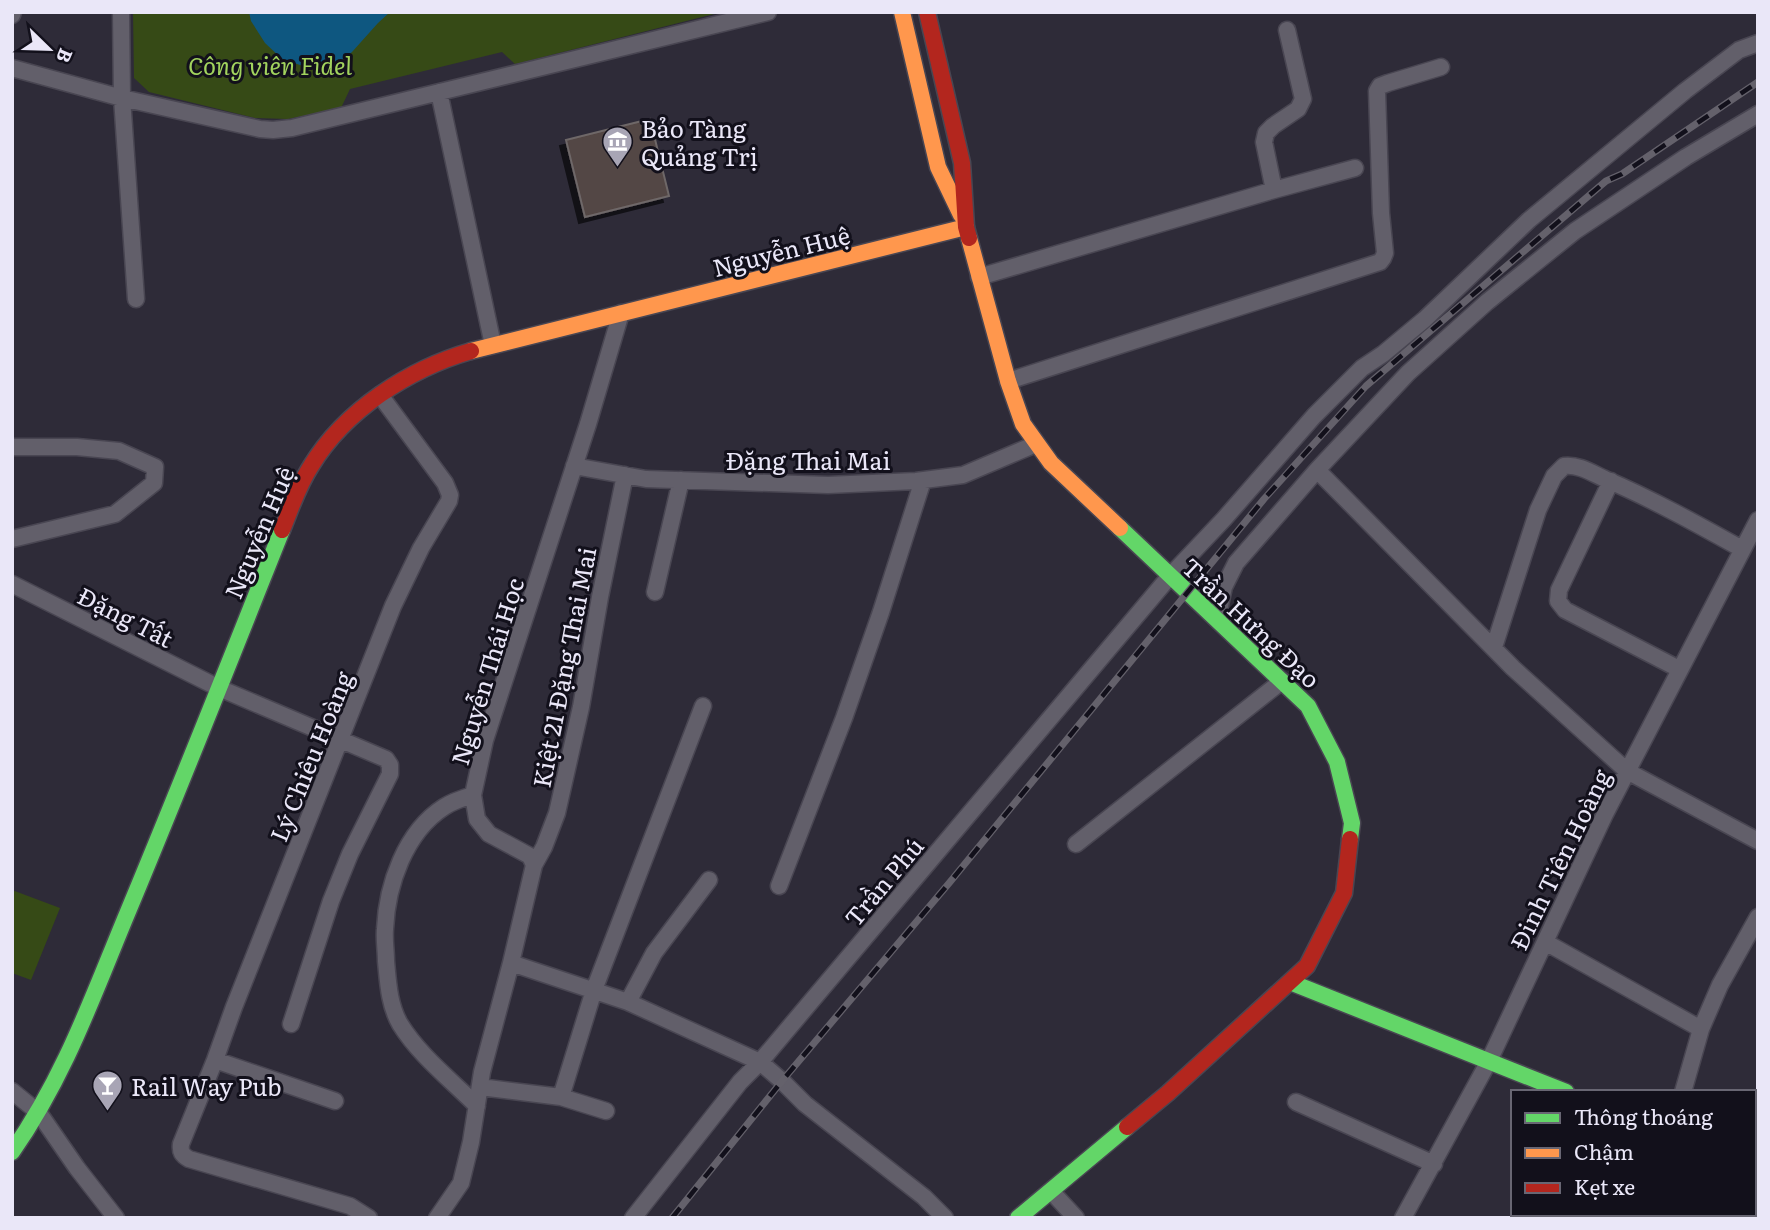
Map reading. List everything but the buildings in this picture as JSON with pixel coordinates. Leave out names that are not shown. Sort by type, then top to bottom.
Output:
[{"type":"street","points":[[121,12],[122,98],[136,299]]},
{"type":"street","points":[[12,68],[122,98],[273,131],[768,12]]},
{"type":"street","name":"Trần Hưng Đạo","points":[[902,12],[938,167],[967,227]]},
{"type":"street","name":"Trần Hưng Đạo","points":[[928,12],[962,163],[967,227],[1008,381],[1023,424],[1051,463],[1308,706],[1337,762],[1352,823],[1344,893],[1307,966],[1168,1093],[1018,1218]]},
{"type":"street","points":[[1274,190],[1264,142],[1266,133],[1298,108],[1303,99],[1287,30]]},
{"type":"street","name":"Trần Phú","points":[[633,1218],[740,1082],[760,1062],[1170,576],[1314,416],[1362,368],[1425,319],[1529,220],[1685,91],[1739,50],[1758,43]]},
{"type":"street","points":[[1008,381],[1380,262],[1385,253],[1377,91],[1380,86],[1388,83],[1441,67]]},
{"type":"street","points":[[439,92],[493,345]]},
{"type":"street","points":[[1217,619],[1224,587],[1236,563],[1317,470],[1408,373],[1487,302],[1575,231],[1686,157],[1758,114]]},
{"type":"street","points":[[979,278],[1355,168]]},
{"type":"street","name":"Nguyễn Huệ","points":[[12,1152],[39,1113],[78,1031],[165,825],[298,490],[315,458],[340,428],[391,386],[424,367],[454,356],[967,227]]},
{"type":"street","name":"Nguyễn Thái Học","points":[[534,865],[530,856],[489,834],[477,819],[473,794],[485,740],[621,313]]},
{"type":"street","name":"Lý Chiêu Hoàng","points":[[369,1218],[350,1206],[188,1159],[182,1153],[181,1144],[405,578],[450,502],[445,483],[380,395]]},
{"type":"street","name":"Đặng Thai Mai","points":[[574,466],[646,479],[828,485],[962,475],[1036,444]]},
{"type":"street","points":[[12,447],[78,447],[119,451],[155,467],[154,483],[115,514],[12,539]]},
{"type":"street","points":[[1494,647],[1538,510],[1554,476],[1560,468],[1567,465],[1611,481],[1662,505],[1742,549]]},
{"type":"street","points":[[1317,470],[1513,668],[1627,771],[1758,841]]},
{"type":"street","name":"Kiệt 21 Đặng Thai Mai","points":[[534,865],[553,825],[563,787],[625,475]]},
{"type":"street","points":[[655,592],[681,480]]},
{"type":"street","points":[[779,886],[848,706],[923,480]]},
{"type":"street","points":[[1611,481],[1559,590],[1558,601],[1565,610],[1679,669]]},
{"type":"street","name":"Đinh Tiên Hoàng","points":[[1404,1218],[1489,1061],[1627,771],[1758,520]]},
{"type":"street","name":"Đặng Tất","points":[[12,584],[219,688],[386,759],[390,765],[390,774],[350,854],[331,901],[291,1024]]},
{"type":"street","points":[[1076,844],[1282,681]]},
{"type":"street","points":[[561,1097],[594,990],[703,706]]},
{"type":"street","points":[[473,794],[445,806],[421,827],[413,839],[393,882],[384,930],[390,996],[400,1024],[429,1059],[477,1106]]},
{"type":"street","points":[[437,1218],[461,1183],[471,1142],[482,1072],[534,865]]},
{"type":"street","points":[[628,1002],[654,953],[709,880]]},
{"type":"street","points":[[1685,1090],[1701,1030],[1720,985],[1758,917]]},
{"type":"street","points":[[1545,942],[1701,1030]]},
{"type":"street","points":[[511,963],[628,1002],[760,1062],[805,1104],[924,1197],[945,1218]]},
{"type":"street","points":[[1290,982],[1561,1090]]},
{"type":"street","points":[[215,1060],[335,1101]]},
{"type":"street","points":[[480,1087],[561,1097],[606,1111]]},
{"type":"street","points":[[12,1091],[39,1113],[116,1218]]},
{"type":"street","points":[[1296,1102],[1434,1164]]},
{"type":"street","points":[[1051,1191],[1076,1218]]},
{"type":"green space","name":"Công viên Fidel","points":[[133,12],[722,12],[515,64],[502,52],[350,89],[341,108],[288,119],[255,118],[149,92],[134,78]]},
{"type":"green space","points":[[12,890],[60,908],[31,980],[12,973]]},
{"type":"water","points":[[249,12],[390,12],[336,65],[309,68],[282,59],[265,43],[251,21]]},
{"type":"railway","points":[[672,1218],[782,1081],[950,882],[1264,499],[1366,386],[1606,181],[1622,174],[1758,82]]},
{"type":"traffic: fast","points":[[1120,528],[1308,706],[1337,762],[1352,823],[1350,839]]},
{"type":"traffic: fast","points":[[12,1152],[47,1095],[89,1006],[282,530]]},
{"type":"traffic: fast","points":[[1290,982],[1561,1090]]},
{"type":"traffic: fast","points":[[1018,1218],[1127,1127]]},
{"type":"traffic: slow","points":[[902,12],[938,167],[961,215]]},
{"type":"traffic: slow","points":[[471,351],[966,227]]},
{"type":"traffic: slow","points":[[969,238],[1008,381],[1023,424],[1051,463],[1120,528]]},
{"type":"traffic: jam","points":[[927,12],[962,163],[969,238]]},
{"type":"traffic: jam","points":[[282,530],[306,474],[342,427],[380,394],[402,381],[471,351]]},
{"type":"traffic: jam","points":[[1127,1127],[1307,966],[1344,893],[1350,839]]},
{"type":"place","name":"Bảo Tàng Quảng Trị","points":[[618,168]]},
{"type":"place","name":"Rail Way Pub","points":[[108,1112]]}]
